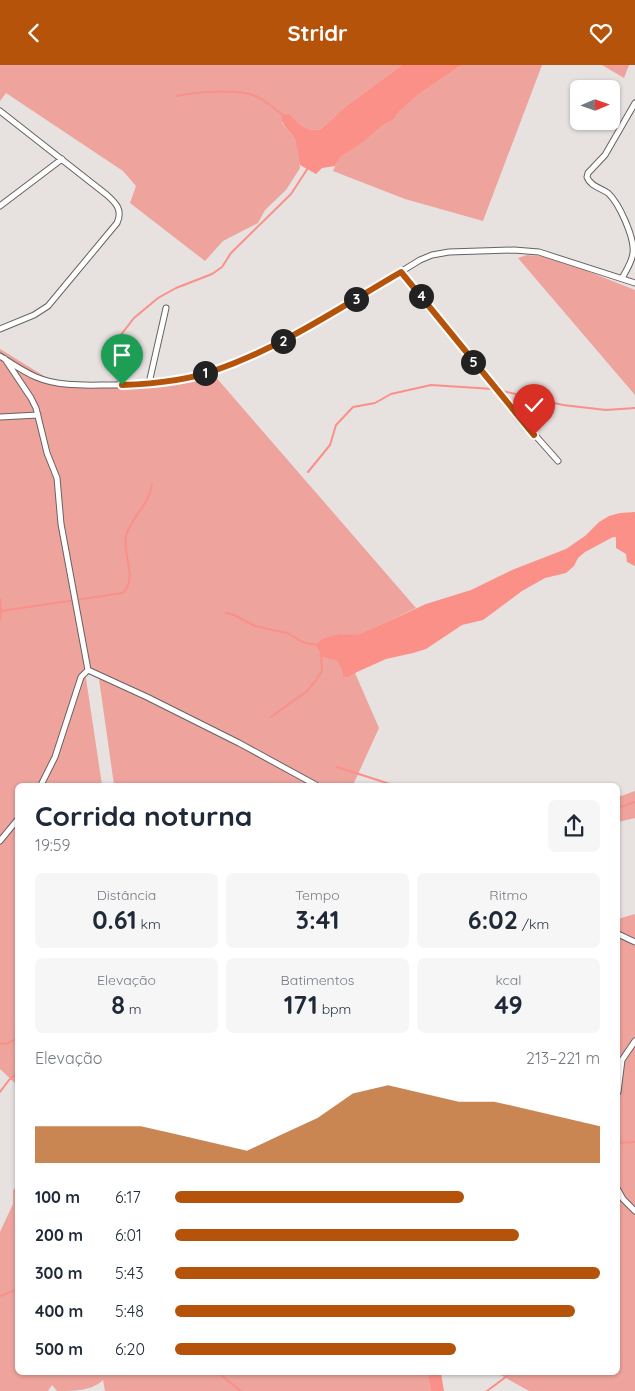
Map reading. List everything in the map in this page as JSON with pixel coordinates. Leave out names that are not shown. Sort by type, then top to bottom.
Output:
[{"type":"street","points":[[622,278],[632,259],[633,246],[631,238],[612,198],[592,184],[587,177],[588,173],[605,155],[635,103]]},
{"type":"street","points":[[0,111],[62,159],[119,207],[119,218],[48,306],[34,315],[0,329]]},
{"type":"street","points":[[0,206],[62,159]]},
{"type":"street","points":[[2,357],[36,377],[56,383],[94,385],[148,383],[173,380],[216,370],[267,349],[420,260],[439,254],[514,250],[538,251],[635,283]]},
{"type":"street","points":[[401,272],[510,407],[558,461]]},
{"type":"street","points":[[148,383],[166,308]]},
{"type":"street","points":[[2,357],[31,398],[38,415],[47,453],[59,487],[61,523],[88,670]]},
{"type":"street","points":[[0,417],[38,415]]},
{"type":"street","points":[[42,783],[55,757],[81,677],[88,670]]},
{"type":"street","points":[[88,670],[239,743],[312,783]]},
{"type":"street","points":[[0,841],[15,823]]},
{"type":"street","points":[[620,935],[635,943]]},
{"type":"street","points":[[620,1068],[622,1060],[635,1041]]},
{"type":"street","points":[[620,1194],[635,1211]]},
{"type":"shaded area","points":[[0,65],[402,65],[346,106],[321,129],[316,130],[304,127],[290,114],[282,123],[297,145],[300,168],[286,190],[265,210],[258,223],[223,241],[205,261],[130,203],[136,186],[123,171],[6,93],[0,101]]},
{"type":"shaded area","points":[[402,65],[462,65],[419,94],[393,120],[340,157],[335,166],[322,168],[316,174],[300,165],[295,140],[284,125],[283,115],[290,114],[307,128],[321,129],[346,106]]},
{"type":"shaded area","points":[[462,65],[542,65],[483,221],[405,199],[333,171],[339,157],[365,141],[382,126],[393,120],[419,94]]},
{"type":"shaded area","points":[[602,65],[629,65],[624,78]]},
{"type":"shaded area","points":[[527,255],[552,257],[635,290],[635,395],[518,258]]},
{"type":"shaded area","points":[[0,349],[57,384],[111,386],[214,375],[416,608],[357,636],[339,634],[317,648],[322,657],[333,658],[340,664],[343,677],[348,678],[355,673],[379,728],[354,783],[114,783],[99,679],[85,672],[102,783],[15,783],[15,1083],[0,1069]]},
{"type":"shaded area","points":[[635,512],[635,566],[627,562],[626,554],[616,548],[616,537],[613,537],[585,552],[566,573],[545,578],[522,591],[483,620],[462,625],[426,649],[386,659],[348,678],[343,677],[341,667],[337,662],[322,657],[317,648],[322,639],[339,634],[358,635],[426,604],[471,590],[512,570],[566,549],[609,516]]},
{"type":"shaded area","points":[[635,791],[635,818],[620,822],[620,796]]},
{"type":"shaded area","points":[[635,914],[635,1391],[529,1391],[501,1375],[620,1375],[620,918]]},
{"type":"shaded area","points":[[15,1188],[15,1375],[427,1375],[431,1391],[105,1391],[103,1380],[94,1386],[76,1390],[57,1391],[52,1385],[48,1391],[0,1391],[0,1232],[13,1204],[13,1191]]},
{"type":"shaded area","points":[[427,1375],[441,1375],[444,1391],[431,1391]]},
{"type":"waterway","points":[[176,96],[195,93],[240,92],[258,97],[284,116]]},
{"type":"waterway","points":[[113,345],[134,318],[158,298],[176,288],[212,274],[222,267],[231,253],[291,194],[308,168]]},
{"type":"waterway","points":[[308,472],[330,445],[336,425],[353,407],[375,403],[391,394],[431,385],[493,389]]},
{"type":"waterway","points":[[498,390],[563,405],[606,410],[635,408]]},
{"type":"waterway","points":[[1,611],[123,593],[129,580],[126,536],[128,529],[148,498],[152,484]]},
{"type":"waterway","points":[[0,599],[0,620]]},
{"type":"waterway","points":[[226,613],[255,626],[287,633],[305,643],[319,645]]},
{"type":"waterway","points":[[271,717],[307,691],[316,680],[322,671],[321,653]]},
{"type":"waterway","points":[[337,767],[387,783]]},
{"type":"waterway","points":[[620,807],[635,802]]},
{"type":"waterway","points":[[0,1043],[6,1044],[15,1040]]},
{"type":"waterway","points":[[0,1092],[15,1075]]},
{"type":"waterway","points":[[620,1143],[635,1142]]},
{"type":"waterway","points":[[0,1296],[15,1290]]},
{"type":"waterway","points":[[221,1375],[241,1391]]},
{"type":"waterway","points":[[487,1391],[508,1375]]},
{"type":"route","points":[[122,385],[164,381],[216,370],[267,349],[401,272],[534,435]]}]
